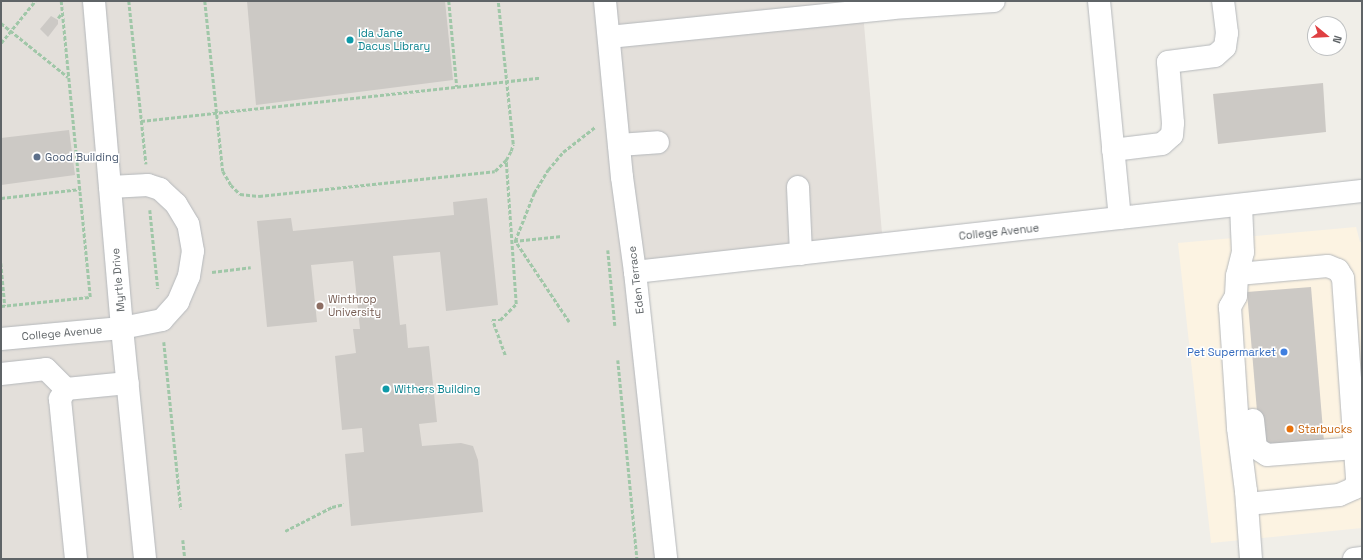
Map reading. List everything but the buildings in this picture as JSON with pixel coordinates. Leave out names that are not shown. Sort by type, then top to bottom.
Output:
[{"type":"street","name":"Myrtle Drive","points":[[94,1],[122,328],[145,559]]},
{"type":"street","name":"Eden Terrace","points":[[605,1],[619,145],[635,272],[666,559]]},
{"type":"street","points":[[609,37],[894,8],[994,1]]},
{"type":"street","points":[[1099,1],[1120,218]]},
{"type":"street","points":[[1113,150],[1162,144],[1172,135],[1173,123],[1168,62],[1215,56],[1225,47],[1227,33],[1223,1]]},
{"type":"street","points":[[619,145],[658,142]]},
{"type":"street","points":[[110,187],[148,185],[160,189],[176,204],[188,224],[193,251],[189,276],[178,302],[162,320]]},
{"type":"street","points":[[798,186],[801,254]]},
{"type":"street","name":"College Avenue","points":[[635,272],[1362,191]]},
{"type":"street","points":[[1241,205],[1243,252],[1238,274],[1236,296],[1230,307],[1238,428],[1247,498],[1250,559]]},
{"type":"street","points":[[1238,274],[1328,266],[1338,270],[1343,278],[1357,480],[1355,488],[1339,495],[1247,498]]},
{"type":"street","points":[[1236,296],[1244,306],[1256,448],[1267,455],[1355,448]]},
{"type":"street","name":"College Avenue","points":[[1,339],[122,328],[162,320]]},
{"type":"street","points":[[1,374],[46,369],[66,389]]},
{"type":"street","points":[[66,389],[128,383]]},
{"type":"street","points":[[66,389],[60,399],[76,559]]},
{"type":"street","points":[[1354,559],[1362,558]]},
{"type":"path","points":[[1,43],[35,1]]},
{"type":"path","points":[[61,1],[90,295]]},
{"type":"path","points":[[129,1],[181,509]]},
{"type":"path","points":[[205,1],[223,171],[231,185],[240,194],[259,196],[490,172],[495,170],[506,160],[511,151],[512,144],[498,1]]},
{"type":"path","points":[[449,1],[457,87]]},
{"type":"path","points":[[58,18],[62,13]]},
{"type":"path","points":[[1,24],[68,78]]},
{"type":"path","points":[[141,121],[540,78]]},
{"type":"path","points":[[513,241],[534,193],[548,170],[563,152],[595,126]]},
{"type":"path","points":[[505,355],[492,320],[500,320],[516,304],[513,241],[506,160]]},
{"type":"path","points":[[1,198],[80,190]]},
{"type":"path","points":[[513,241],[562,236]]},
{"type":"path","points":[[513,241],[569,322]]},
{"type":"path","points":[[607,243],[615,326]]},
{"type":"path","points":[[1,263],[5,306]]},
{"type":"path","points":[[210,272],[251,267]]},
{"type":"path","points":[[1,306],[90,297],[90,295],[95,295]]},
{"type":"path","points":[[618,360],[637,559]]},
{"type":"path","points":[[285,531],[332,507],[344,504]]},
{"type":"path","points":[[183,540],[186,559]]},
{"type":"shaded area","name":"Winthrop University","points":[[1,1],[862,1],[883,245],[635,272],[666,559],[1,559]]},
{"type":"shaded area","points":[[1356,227],[1360,242],[1362,242],[1362,528],[1211,543],[1178,243]]},
{"type":"place","name":"Ida Jane Dacus Library","points":[[350,40]]},
{"type":"place","name":"Good Building","points":[[37,157]]},
{"type":"place","name":"Winthrop University","points":[[320,306]]},
{"type":"place","name":"Pet Supermarket","points":[[1284,352]]},
{"type":"place","name":"Withers Building","points":[[386,389]]},
{"type":"place","name":"Starbucks","points":[[1290,429]]}]
